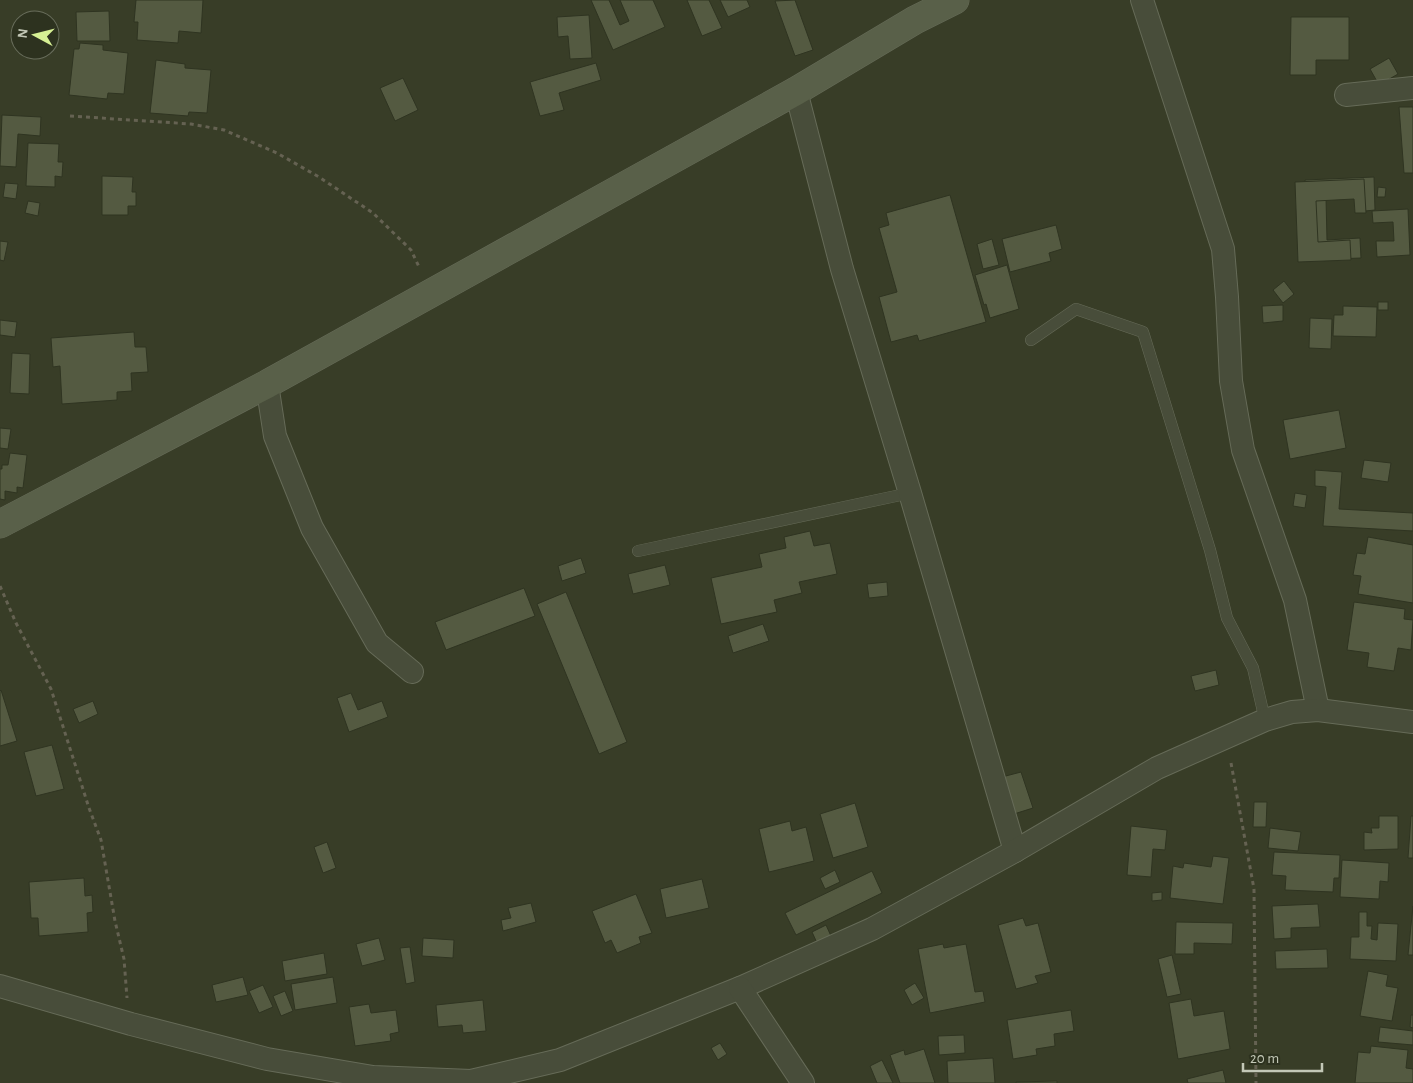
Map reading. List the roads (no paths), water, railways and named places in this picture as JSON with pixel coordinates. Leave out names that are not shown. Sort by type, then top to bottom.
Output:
[{"type":"street","points":[[0,524],[267,384],[796,91],[915,20],[955,0]]},
{"type":"street","points":[[1142,0],[1223,249],[1231,381],[1243,450],[1295,600],[1318,710]]},
{"type":"street","points":[[1346,95],[1413,88]]},
{"type":"street","points":[[796,91],[842,269],[1015,851]]},
{"type":"street","points":[[267,384],[275,436],[312,528],[377,643],[412,672]]},
{"type":"street","points":[[0,986],[130,1024],[267,1059],[372,1077],[471,1081],[560,1060],[740,988],[872,929],[1015,851],[1157,768],[1265,720],[1292,712],[1318,710],[1413,722]]},
{"type":"street","points":[[740,988],[803,1083]]},
{"type":"lane","points":[[1031,340],[1076,309],[1143,332],[1210,550],[1227,618],[1253,668],[1265,720]]},
{"type":"lane","points":[[638,551],[910,493]]}]
